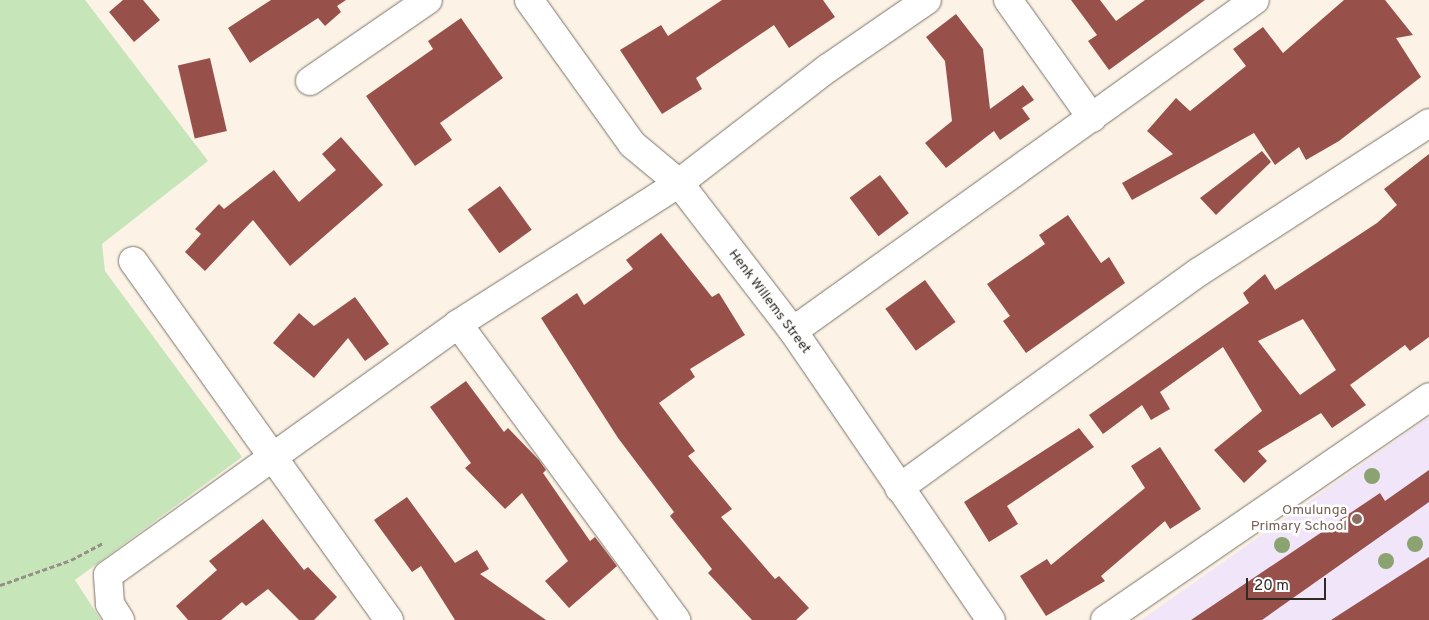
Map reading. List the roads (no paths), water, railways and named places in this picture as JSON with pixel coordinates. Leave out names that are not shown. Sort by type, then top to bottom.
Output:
[{"type":"street","points":[[310,81],[428,0]]},
{"type":"street","name":"Henk Willems Street","points":[[528,0],[632,144],[679,183],[793,331],[991,620]]},
{"type":"street","points":[[120,620],[110,604],[108,575],[458,324],[679,183],[828,68],[927,0]]},
{"type":"street","points":[[1008,0],[1092,118]]},
{"type":"street","points":[[793,331],[1255,0]]},
{"type":"street","points":[[899,488],[1199,272],[1429,123]]},
{"type":"street","points":[[133,261],[389,620]]},
{"type":"street","points":[[458,324],[676,620]]},
{"type":"street","points":[[1105,620],[1429,397]]},
{"type":"place","name":"Omulunga Primary School","points":[[1357,519]]}]
